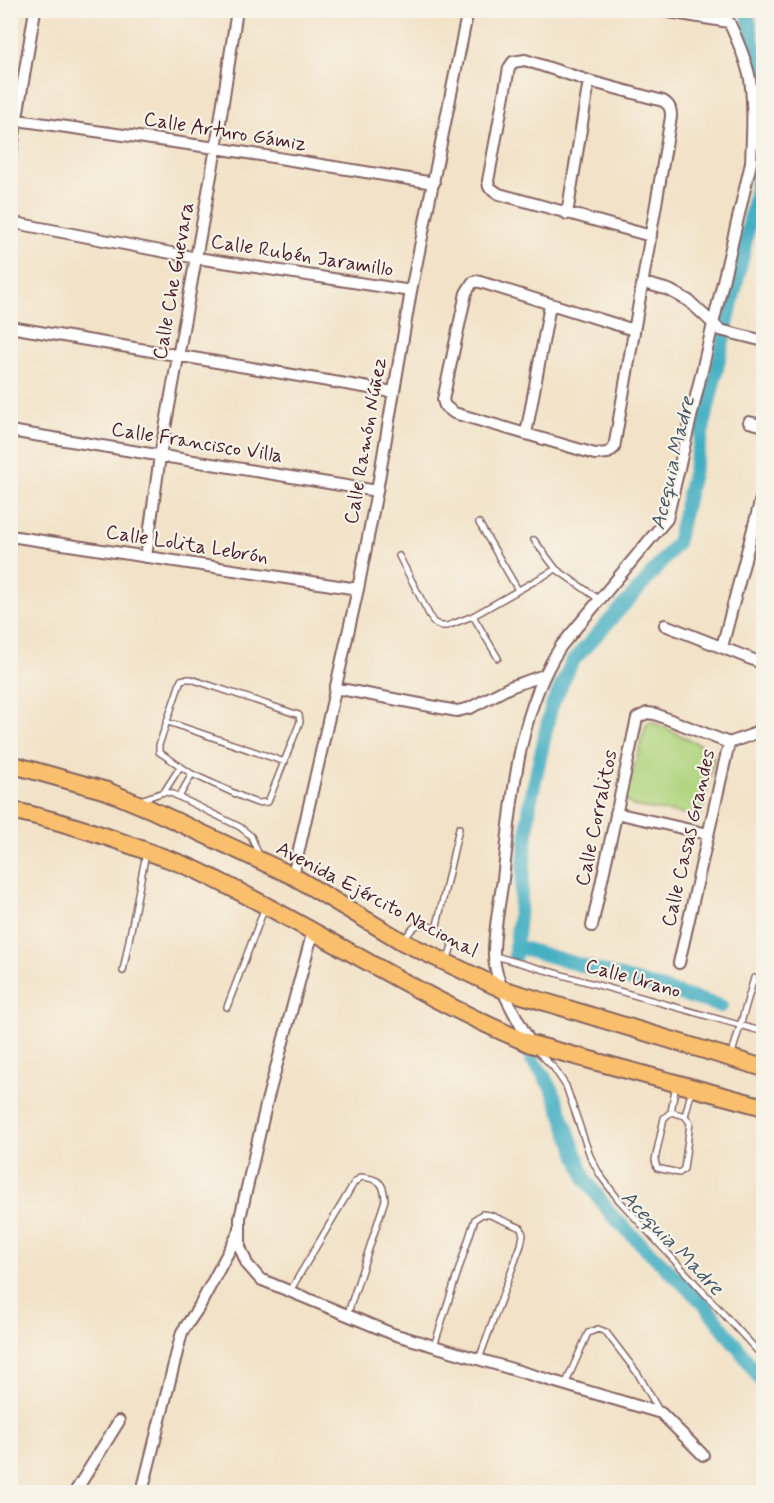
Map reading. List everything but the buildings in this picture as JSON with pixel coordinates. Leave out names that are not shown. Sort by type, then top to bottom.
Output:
[{"type":"main road","name":"Avenida Ejército Nacional","points":[[10,764],[133,802],[292,876],[403,942],[502,989],[764,1068]]},
{"type":"main road","points":[[10,810],[110,837],[194,869],[265,905],[455,1009],[531,1044],[764,1107]]},
{"type":"street","points":[[10,159],[13,119],[35,10]]},
{"type":"street","name":"Calle Che Guevara","points":[[146,557],[160,456],[216,148],[237,10]]},
{"type":"street","name":"Calle Ramón Núñez","points":[[292,876],[358,589],[411,291],[468,10]]},
{"type":"street","points":[[531,1044],[502,989],[494,956],[512,803],[532,705],[544,675],[561,646],[667,519],[717,328],[751,164],[750,80],[740,45],[729,22],[657,10]]},
{"type":"street","points":[[634,330],[477,281],[472,283],[466,293],[443,400],[445,406],[454,413],[595,454],[608,453],[614,448],[644,283],[670,109],[663,101],[589,81],[525,60],[513,62],[509,68],[488,181],[489,187],[499,194],[651,236]]},
{"type":"street","points":[[567,213],[589,81]]},
{"type":"street","name":"Calle Arturo Gámiz","points":[[13,119],[216,148],[434,183]]},
{"type":"street","name":"Calle Rubén Jaramillo","points":[[10,222],[197,258],[411,291]]},
{"type":"street","points":[[644,283],[669,290],[689,301],[717,328],[764,341]]},
{"type":"street","points":[[526,434],[550,305]]},
{"type":"street","points":[[10,327],[393,392]]},
{"type":"street","points":[[749,422],[764,426]]},
{"type":"street","name":"Calle Francisco Villa","points":[[10,431],[377,491]]},
{"type":"street","points":[[722,647],[761,508],[764,487]]},
{"type":"street","name":"Calle Lolita Lebrón","points":[[10,536],[358,589]]},
{"type":"street","points":[[664,625],[764,664]]},
{"type":"street","points":[[335,688],[457,711],[470,708],[510,687],[544,675]]},
{"type":"street","name":"Calle Corralitos","points":[[592,926],[637,718],[647,713],[655,714],[729,743]]},
{"type":"street","name":"Calle Casas Grandes","points":[[680,963],[729,743],[751,735],[764,726]]},
{"type":"street","name":"Calle Casas Grandes","points":[[751,735],[764,736]]},
{"type":"street","points":[[616,813],[708,834]]},
{"type":"street","points":[[313,931],[267,1101],[240,1218],[240,1247],[247,1264],[260,1279],[393,1334],[661,1413],[703,1455]]},
{"type":"street","points":[[142,1492],[182,1332],[200,1307],[240,1230]]},
{"type":"street","points":[[78,1492],[118,1421]]},
{"type":"lane","points":[[479,523],[518,590]]},
{"type":"lane","points":[[534,540],[556,569],[600,600]]},
{"type":"lane","points":[[399,556],[433,622],[441,626],[473,616],[556,569]]},
{"type":"lane","points":[[473,616],[498,658]]},
{"type":"lane","points":[[191,679],[299,715],[300,722],[285,762],[268,802],[257,803],[192,774],[163,755],[158,749],[181,681],[191,679]]},
{"type":"lane","points":[[168,722],[285,762]]},
{"type":"lane","points":[[164,792],[180,767]]},
{"type":"lane","points":[[179,797],[192,774]]},
{"type":"lane","points":[[133,802],[164,792],[179,797],[246,831],[251,836],[262,862]]},
{"type":"lane","points":[[436,930],[459,828]]},
{"type":"lane","points":[[123,971],[146,851]]},
{"type":"lane","points":[[227,1007],[265,905]]},
{"type":"lane","points":[[403,942],[418,925],[422,924],[436,930],[451,942],[447,963]]},
{"type":"lane","name":"Calle Urano","points":[[494,956],[764,1032]]},
{"type":"lane","points":[[730,1058],[754,978]]},
{"type":"lane","points":[[531,1044],[554,1068],[566,1086],[590,1156],[606,1183],[618,1199],[764,1358]]},
{"type":"lane","points":[[684,1085],[685,1116],[690,1123],[684,1169],[679,1173],[657,1167],[655,1160],[664,1118],[671,1112],[684,1085]]},
{"type":"lane","points":[[671,1112],[685,1116]]},
{"type":"lane","points":[[290,1293],[354,1183],[361,1177],[376,1179],[384,1188],[385,1200],[347,1316]]},
{"type":"lane","points":[[434,1346],[475,1220],[482,1214],[490,1215],[521,1228],[523,1235],[479,1360]]},
{"type":"lane","points":[[565,1385],[588,1333],[598,1329],[606,1332],[638,1374],[661,1413]]},
{"type":"green space","points":[[651,721],[711,750],[714,759],[700,817],[633,806],[625,799],[646,725]]},
{"type":"waterway","name":"Acequia Madre","points":[[515,956],[530,803],[551,708],[572,662],[645,582],[677,543],[743,255],[759,173],[763,91],[747,10]]},
{"type":"waterway","points":[[515,946],[721,1006]]},
{"type":"waterway","name":"Acequia Madre","points":[[531,1059],[553,1091],[586,1180],[613,1217],[704,1304],[764,1385]]}]
